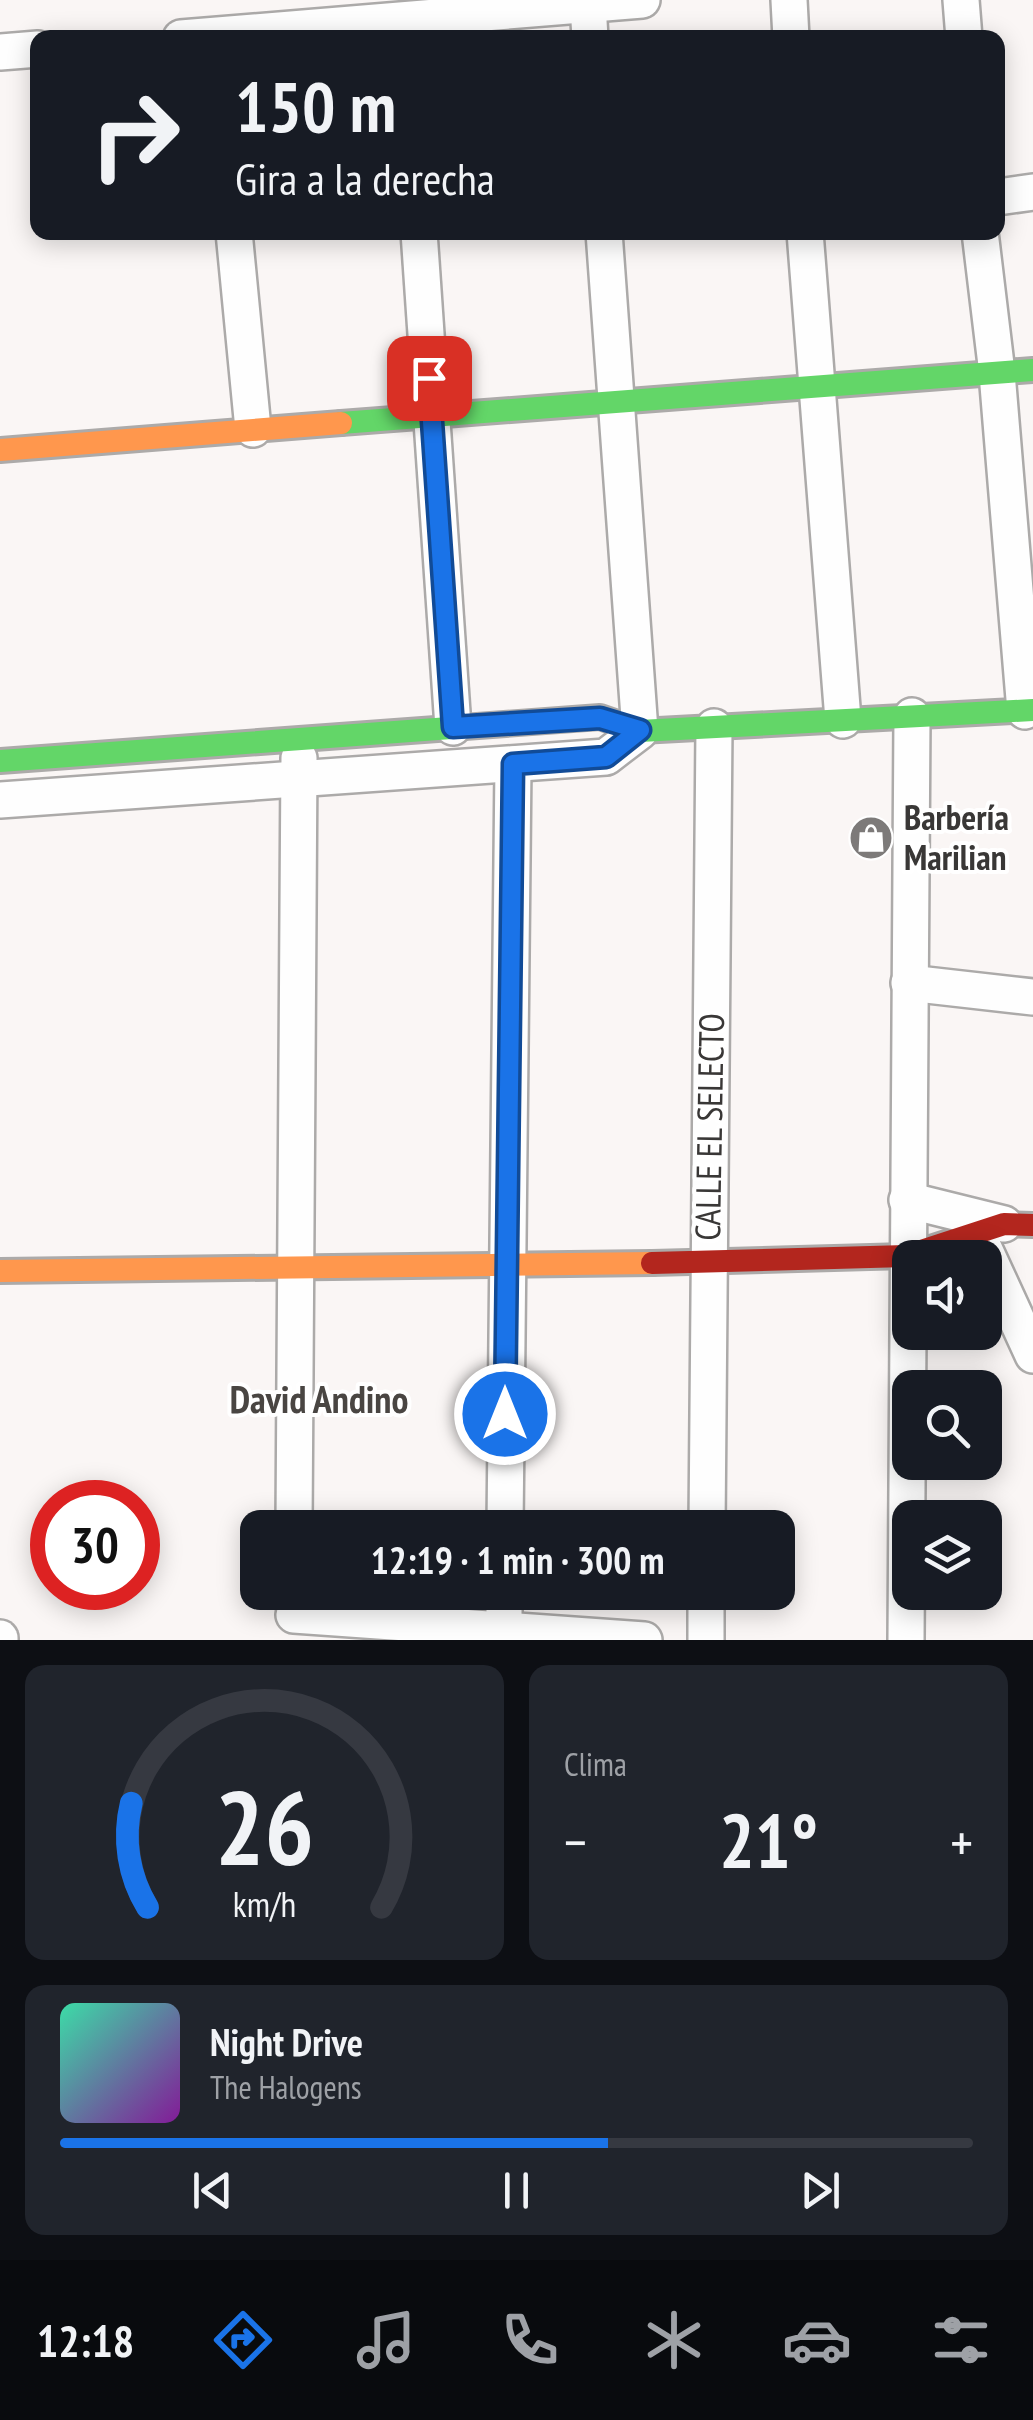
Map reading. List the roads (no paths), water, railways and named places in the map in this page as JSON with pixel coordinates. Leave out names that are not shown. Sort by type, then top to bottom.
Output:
[{"type":"street","points":[[358,30],[589,21],[642,0]]},
{"type":"street","points":[[789,0],[791,30]]},
{"type":"street","points":[[960,0],[963,30]]},
{"type":"street","points":[[0,52],[30,50]]},
{"type":"street","points":[[1005,196],[1033,192]]},
{"type":"street","points":[[235,240],[252,429]]},
{"type":"street","points":[[420,240],[453,727]]},
{"type":"street","points":[[605,240],[640,730]]},
{"type":"street","points":[[806,240],[843,720]]},
{"type":"street","points":[[0,761],[600,718],[640,730],[1029,710],[981,240]]},
{"type":"street","points":[[0,450],[1033,370]]},
{"type":"street","points":[[907,1240],[912,716]]},
{"type":"street","name":"CALLE EL SELECTO","points":[[707,1510],[714,727]]},
{"type":"street","points":[[0,800],[606,757],[640,730]]},
{"type":"street","points":[[294,1510],[298,737]]},
{"type":"street","points":[[505,1510],[513,764]]},
{"type":"street","points":[[909,983],[1033,997]]},
{"type":"street","points":[[908,1200],[1004,1227]]},
{"type":"street","points":[[960,1240],[1004,1227]]},
{"type":"street","points":[[1004,1227],[1033,1355]]},
{"type":"street","points":[[0,1272],[296,1265],[708,1263],[892,1256]]},
{"type":"street","points":[[906,1350],[906,1640]]},
{"type":"street","points":[[504,1610],[504,1630]]},
{"type":"street","points":[[706,1610],[706,1640]]},
{"type":"street","points":[[294,1616],[644,1640]]},
{"type":"place","name":"Barbería Marilian","points":[[871,838]]},
{"type":"district","name":"David Andino","points":[[319,1400]]}]
